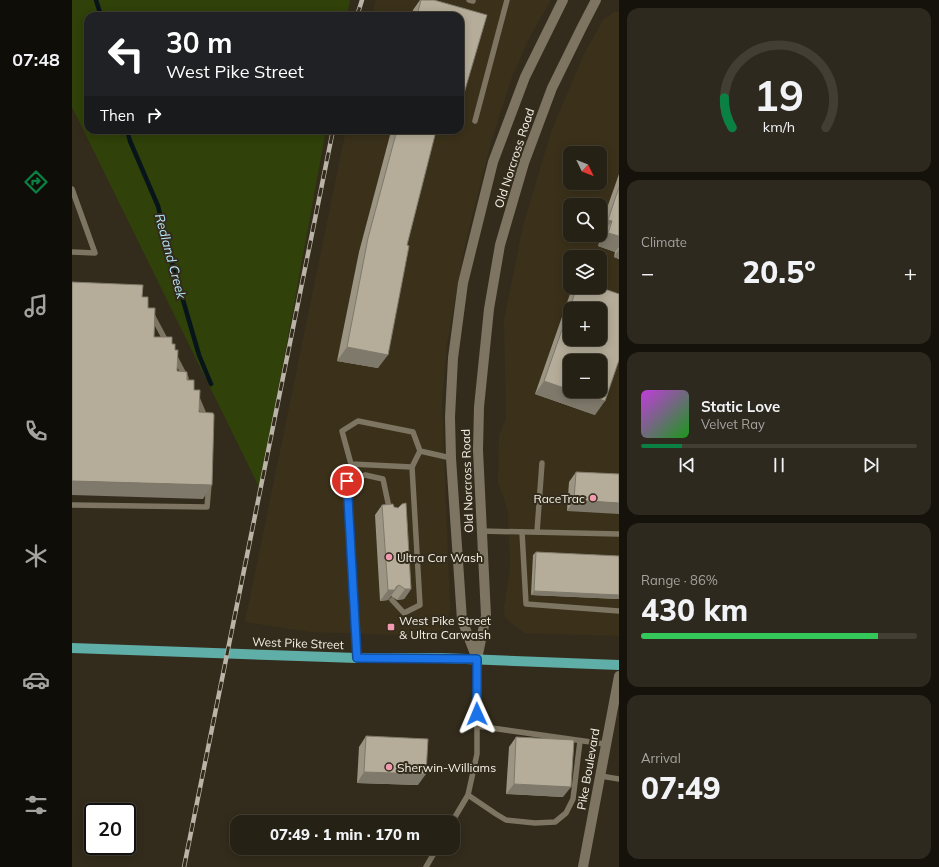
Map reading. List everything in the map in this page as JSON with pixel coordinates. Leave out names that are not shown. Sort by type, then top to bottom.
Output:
[{"type":"main road","name":"Old Norcross Road","points":[[477,659],[462,620],[451,458],[450,417],[453,358],[463,283],[493,162],[525,77],[563,0]]},
{"type":"main road","name":"Old Norcross Road","points":[[477,659],[486,616],[478,450],[479,407],[489,309],[500,245],[524,164],[552,88],[596,0]]},
{"type":"main road","name":"West Pike Street","points":[[72,648],[357,658],[477,659],[619,665]]},
{"type":"main road","name":"Pike Boulevard","points":[[583,867],[619,676]]},
{"type":"lane","points":[[469,0],[473,0]]},
{"type":"lane","points":[[475,121],[507,0]]},
{"type":"lane","points":[[72,189],[95,252],[72,252]]},
{"type":"lane","points":[[148,308],[169,347]]},
{"type":"lane","points":[[173,354],[187,380]]},
{"type":"lane","points":[[194,394],[208,425]]},
{"type":"lane","points":[[392,600],[404,613],[420,605],[412,467],[420,451],[412,432],[358,421],[342,431],[351,464],[412,467]]},
{"type":"lane","points":[[420,451],[451,458]]},
{"type":"lane","points":[[537,532],[542,463]]},
{"type":"lane","points":[[357,658],[347,481],[365,475],[383,480],[390,514]]},
{"type":"lane","points":[[72,505],[207,507],[210,476]]},
{"type":"lane","points":[[481,531],[619,534]]},
{"type":"lane","points":[[522,532],[526,604],[619,611]]},
{"type":"lane","points":[[456,815],[468,794],[477,754],[477,659]]},
{"type":"lane","points":[[477,726],[606,744]]},
{"type":"lane","points":[[468,794],[486,808],[506,820],[535,823],[555,822],[566,813],[573,799],[580,741]]},
{"type":"lane","points":[[601,776],[619,779]]},
{"type":"lane","points":[[426,867],[433,855]]},
{"type":"shaded area","points":[[376,0],[551,0],[530,36],[512,77],[491,142],[465,245],[447,344],[442,400],[450,609],[448,620],[443,628],[428,636],[310,632],[245,622],[345,134],[464,134],[464,12],[373,12]]},
{"type":"shaded area","points":[[614,12],[619,12],[619,636],[524,633],[505,617],[504,609],[510,568],[508,511],[498,482],[499,435],[506,419],[504,320],[523,226],[551,132],[584,54],[603,20]]},
{"type":"green space","points":[[72,0],[350,0],[348,12],[84,12],[84,131],[72,107]]},
{"type":"green space","points":[[85,134],[325,134],[260,489]]},
{"type":"building","points":[[421,0],[434,0],[487,15],[464,93],[464,12],[418,12]]},
{"type":"building","points":[[396,134],[435,134],[407,245],[409,246],[388,355],[347,347],[368,238]]},
{"type":"building","points":[[619,187],[619,236],[608,233],[612,221],[608,220]]},
{"type":"building","points":[[72,282],[143,285],[142,297],[148,297],[148,308],[155,308],[154,337],[172,337],[172,344],[175,344],[175,350],[178,350],[177,371],[187,372],[187,380],[194,380],[194,390],[200,390],[199,412],[213,413],[214,415],[212,485],[72,481]]},
{"type":"building","points":[[607,290],[619,294],[619,360],[607,395],[607,354],[563,354],[563,388],[544,381],[563,327],[563,346],[607,346],[607,302],[572,302],[575,294],[607,294]]},
{"type":"building","points":[[596,398],[606,398],[605,401]]},
{"type":"building","points":[[576,472],[619,474],[619,503],[574,500]]},
{"type":"building","points":[[406,503],[411,589],[405,589],[399,585],[395,590],[388,590],[382,505],[393,504],[394,507],[398,508],[402,504]]},
{"type":"building","points":[[536,552],[619,556],[619,595],[534,591]]},
{"type":"building","name":"Sherwin-Williams","points":[[366,736],[428,739],[426,774],[364,772]]},
{"type":"building","points":[[516,737],[574,740],[571,787],[514,784]]},
{"type":"waterway","name":"Redland Creek","points":[[96,0],[100,12]]},
{"type":"waterway","name":"Redland Creek","points":[[128,134],[158,206],[169,252],[199,355],[211,384]]},
{"type":"railway","points":[[358,12],[362,0]]},
{"type":"railway","points":[[184,867],[332,134]]},
{"type":"place","name":"RaceTrac","points":[[593,498]]},
{"type":"place","name":"Ultra Car Wash","points":[[389,557]]},
{"type":"place","name":"West Pike Street & Ultra Carwash","points":[[391,627]]},
{"type":"place","name":"Sherwin-Williams","points":[[389,767]]},
{"type":"route","points":[[347,481],[357,658],[477,659],[477,714]]}]
